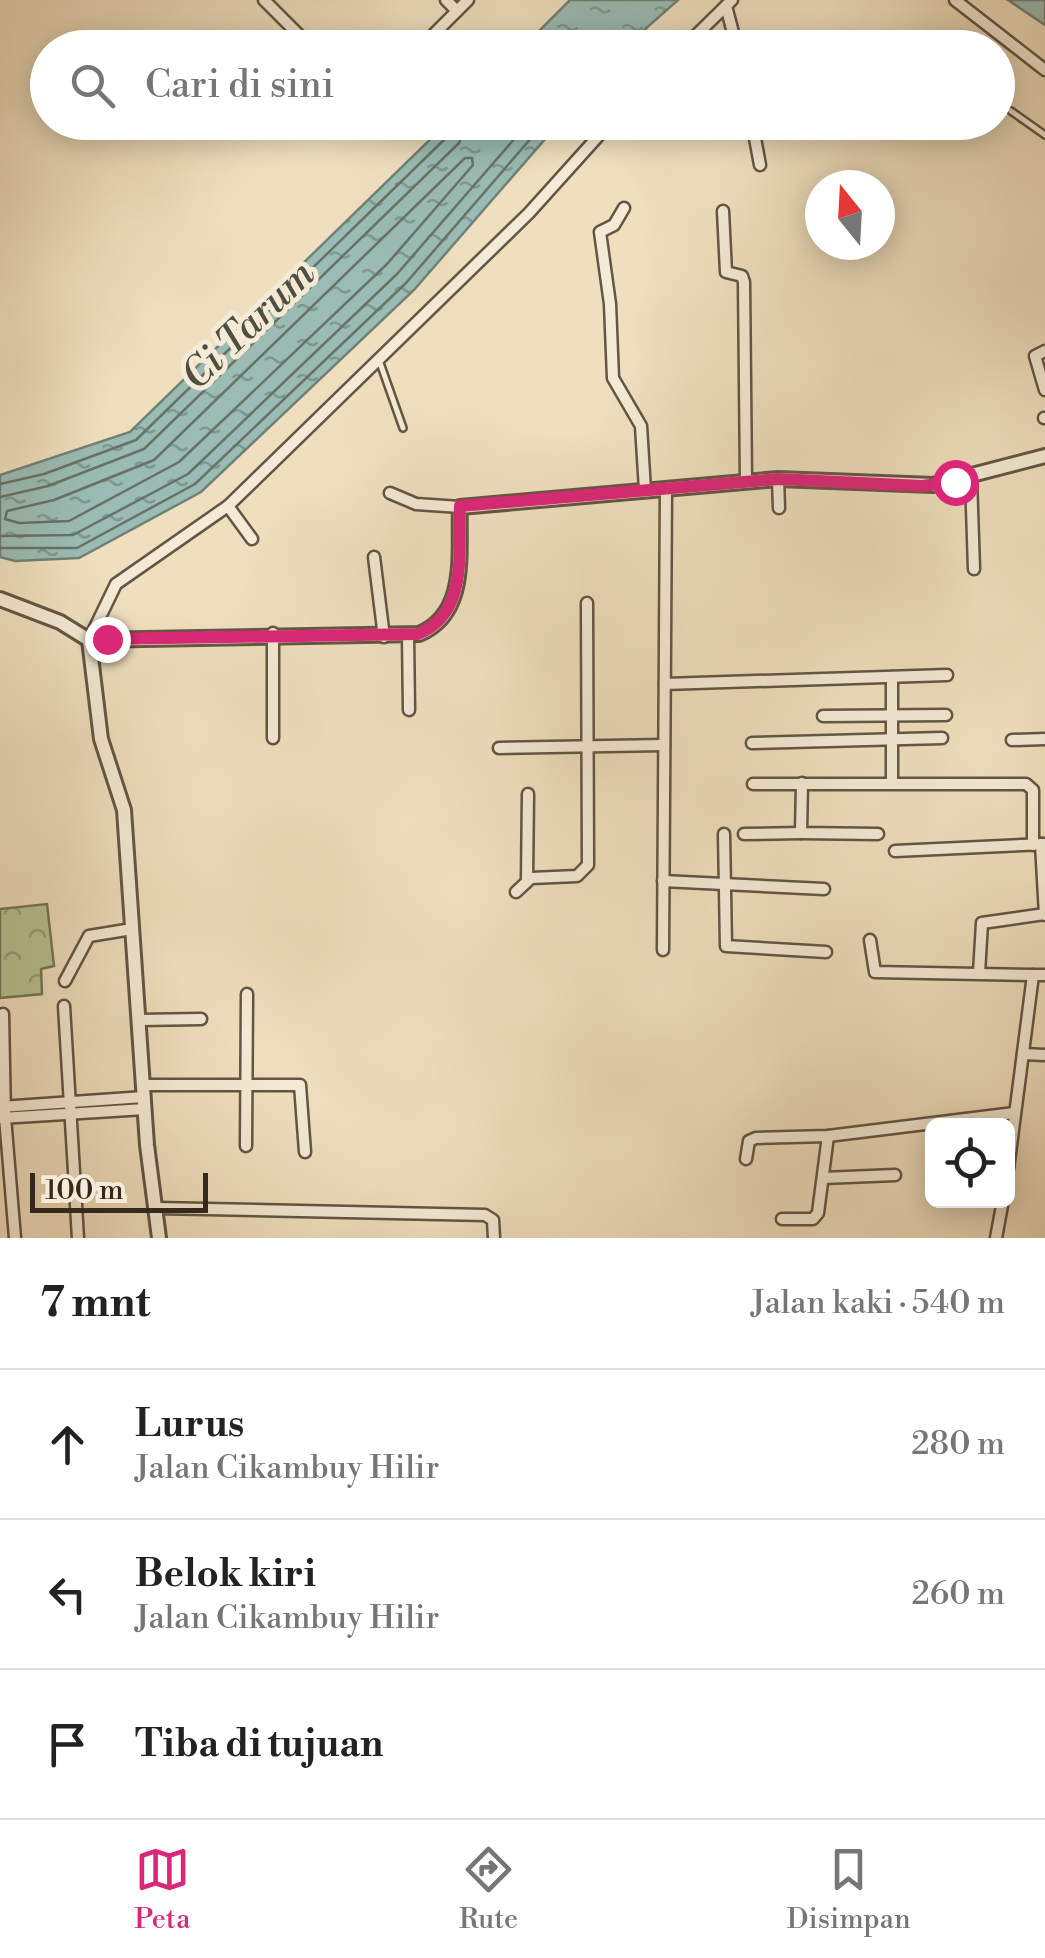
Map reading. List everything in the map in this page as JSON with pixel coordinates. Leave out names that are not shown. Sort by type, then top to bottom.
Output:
[{"type":"street","points":[[264,0],[294,30]]},
{"type":"street","points":[[446,0],[457,11]]},
{"type":"street","points":[[438,30],[468,0]]},
{"type":"street","points":[[955,0],[994,30]]},
{"type":"street","points":[[701,30],[729,3]]},
{"type":"street","points":[[729,3],[734,30]]},
{"type":"street","points":[[1015,47],[1045,70]]},
{"type":"street","points":[[160,1238],[144,1097],[124,805],[101,739],[88,640],[116,584],[228,506],[529,212],[595,140]]},
{"type":"street","points":[[755,140],[760,165]]},
{"type":"street","points":[[624,208],[614,225],[600,232],[610,304],[613,378],[641,426],[644,490]]},
{"type":"street","points":[[723,211],[726,272],[742,276],[744,282],[746,481]]},
{"type":"street","points":[[1045,351],[1035,356],[1045,390]]},
{"type":"street","points":[[390,493],[416,504],[460,506],[778,479],[922,486],[971,478],[1045,456]]},
{"type":"street","points":[[971,478],[974,569]]},
{"type":"street","points":[[778,479],[779,508]]},
{"type":"street","points":[[663,950],[666,490]]},
{"type":"street","points":[[228,506],[252,539]]},
{"type":"street","points":[[0,600],[60,622],[88,640],[273,633],[408,636],[427,630],[452,604],[460,506]]},
{"type":"street","points":[[374,557],[384,637]]},
{"type":"street","points":[[527,880],[577,876],[587,870],[587,604]]},
{"type":"street","points":[[273,633],[273,738]]},
{"type":"street","points":[[408,636],[409,710]]},
{"type":"street","points":[[665,684],[947,675]]},
{"type":"street","points":[[892,676],[892,783]]},
{"type":"street","points":[[823,716],[946,715]]},
{"type":"street","points":[[752,743],[942,738]]},
{"type":"street","points":[[1012,740],[1045,739]]},
{"type":"street","points":[[499,748],[664,746]]},
{"type":"street","points":[[800,833],[802,783]]},
{"type":"street","points":[[753,784],[1029,785],[1040,844],[1045,914],[982,923],[979,973]]},
{"type":"street","points":[[516,892],[527,880],[528,794]]},
{"type":"street","points":[[724,834],[729,948],[826,952]]},
{"type":"street","points":[[744,834],[878,834]]},
{"type":"street","points":[[894,851],[1040,844]]},
{"type":"street","points":[[663,882],[824,890]]},
{"type":"street","points":[[65,981],[89,936],[132,929]]},
{"type":"street","points":[[870,940],[875,972],[1039,975],[1013,1118]]},
{"type":"street","points":[[246,1146],[247,994]]},
{"type":"street","points":[[64,1006],[78,1238]]},
{"type":"street","points":[[3,1014],[2,1112],[16,1238]]},
{"type":"street","points":[[139,1020],[201,1020]]},
{"type":"street","points":[[1023,1054],[1045,1055]]},
{"type":"street","points":[[2,1112],[70,1109],[244,1085],[303,1088],[305,1152]]},
{"type":"street","points":[[746,1160],[750,1139],[828,1136],[1014,1113]]},
{"type":"street","points":[[782,1219],[813,1219],[818,1213],[828,1136]]},
{"type":"street","points":[[824,1178],[895,1175]]},
{"type":"street","points":[[157,1208],[485,1215],[493,1220],[494,1238]]},
{"type":"street","points":[[996,1238],[1002,1208]]},
{"type":"lane","points":[[1015,113],[1045,135]]},
{"type":"lane","points":[[380,360],[403,428]]},
{"type":"green space","points":[[47,904],[54,966],[41,969],[42,994],[0,998],[0,909]]},
{"type":"water","points":[[570,0],[678,0],[644,30],[540,30]]},
{"type":"water","points":[[1008,0],[1045,0],[1045,25]]},
{"type":"water","name":"Ci Tarum","points":[[430,140],[544,140],[414,290],[201,492],[79,558],[15,561],[0,557],[0,475],[130,432]]},
{"type":"route","points":[[107,639],[273,633],[405,637],[418,634],[441,620],[454,597],[460,506],[778,479],[922,486],[955,482]]}]
